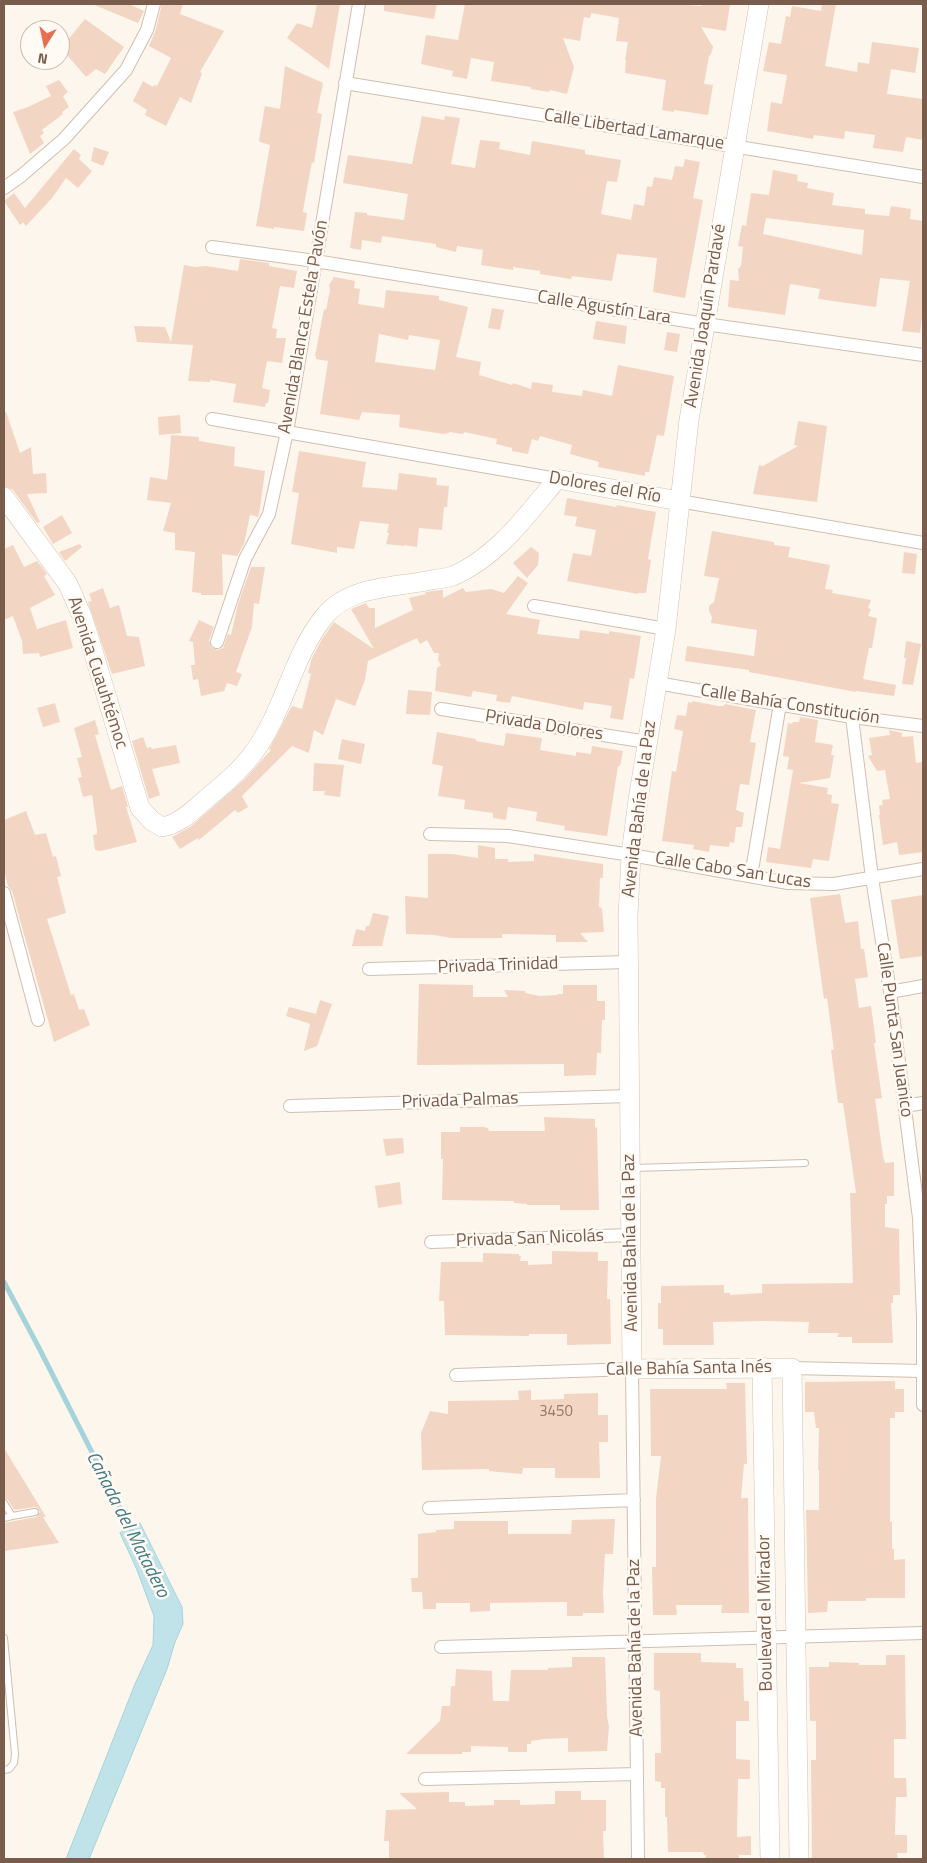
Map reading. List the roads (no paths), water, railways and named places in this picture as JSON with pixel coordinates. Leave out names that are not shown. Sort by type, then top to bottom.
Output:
[{"type":"main road","name":"Avenida Joaquín Pardavé","points":[[666,629],[689,420],[759,4]]},
{"type":"main road","name":"Dolores del Río","points":[[557,479],[679,501]]},
{"type":"main road","name":"Avenida Cuauhtémoc","points":[[4,497],[68,584],[82,616],[140,808],[152,821],[162,827],[174,825],[200,805],[229,779],[254,752],[275,715],[307,644],[324,616],[346,598],[374,589],[452,576],[482,559],[503,542],[557,479]]},
{"type":"main road","name":"Avenida Bahía de la Paz","points":[[632,1369],[628,916],[631,855],[666,629]]},
{"type":"main road","name":"Boulevard el Mirador","points":[[762,1367],[770,1859]]},
{"type":"main road","name":"Calle Bahía Santa Inés","points":[[632,1369],[792,1368]]},
{"type":"main road","name":"Boulevard el Mirador","points":[[792,1368],[799,1859]]},
{"type":"street","points":[[4,188],[64,139],[126,70],[147,30],[154,4]]},
{"type":"street","name":"Avenida Blanca Estela Pavón","points":[[217,642],[245,560],[270,514],[287,432],[359,4]]},
{"type":"street","name":"Calle Libertad Lamarque","points":[[345,83],[923,177]]},
{"type":"street","name":"Calle Agustín Lara","points":[[212,247],[705,324],[923,355]]},
{"type":"street","name":"Dolores del Río","points":[[212,419],[557,479]]},
{"type":"street","name":"Dolores del Río","points":[[679,501],[923,543]]},
{"type":"street","points":[[534,606],[666,629]]},
{"type":"street","name":"Calle Bahía Constitución","points":[[657,683],[852,717],[923,726]]},
{"type":"street","points":[[751,876],[780,704]]},
{"type":"street","name":"Privada Dolores","points":[[440,709],[647,742]]},
{"type":"street","name":"Calle Punta San Juanico","points":[[852,717],[872,878],[890,992],[921,1218],[923,1405]]},
{"type":"street","name":"Calle Cabo San Lucas","points":[[430,834],[508,836],[631,855],[788,883],[834,884],[923,869]]},
{"type":"street","points":[[4,892],[38,1020]]},
{"type":"street","name":"Privada Trinidad","points":[[369,969],[628,962]]},
{"type":"street","points":[[890,992],[923,986]]},
{"type":"street","name":"Privada Palmas","points":[[290,1106],[630,1096]]},
{"type":"street","points":[[905,1106],[923,1103]]},
{"type":"street","name":"Privada San Nicolás","points":[[430,1242],[630,1235]]},
{"type":"street","name":"Calle Bahía Santa Inés","points":[[792,1368],[923,1371]]},
{"type":"street","name":"Calle Bahía Santa Inés","points":[[456,1375],[632,1369]]},
{"type":"street","name":"Avenida Bahía de la Paz","points":[[632,1369],[638,1859]]},
{"type":"street","points":[[429,1508],[634,1500]]},
{"type":"street","points":[[441,1647],[923,1633]]},
{"type":"street","points":[[425,1779],[637,1774]]},
{"type":"lane","points":[[630,1168],[804,1163]]},
{"type":"lane","points":[[4,1503],[12,1516]]},
{"type":"lane","points":[[4,1518],[35,1512]]},
{"type":"lane","points":[[4,1638],[15,1754],[14,1763],[9,1769],[4,1770]]},
{"type":"water","points":[[140,1523],[182,1607],[183,1624],[175,1642],[167,1669],[89,1859],[66,1859],[135,1684],[153,1645],[154,1616],[137,1570],[120,1533]]},
{"type":"waterway","name":"Cañada del Matadero","points":[[4,1282],[133,1533]]}]
